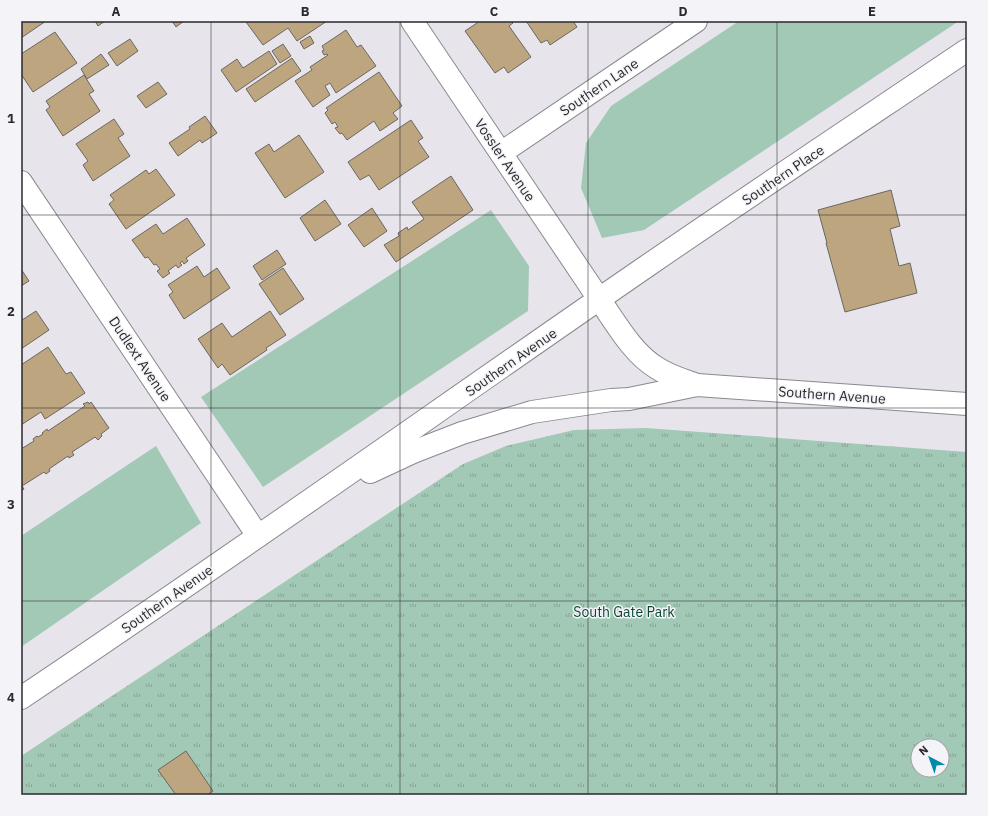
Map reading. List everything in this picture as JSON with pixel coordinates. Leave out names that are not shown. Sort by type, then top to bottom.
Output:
[{"type":"street","name":"Vossler Avenue","points":[[412,21],[599,299]]},
{"type":"street","name":"Southern Lane","points":[[501,153],[696,21]]},
{"type":"street","name":"Southern Place","points":[[599,299],[967,50]]},
{"type":"street","name":"Dudlext Avenue","points":[[21,182],[258,536]]},
{"type":"street","name":"Southern Avenue","points":[[21,698],[125,629],[599,299],[645,360],[656,368],[670,375],[697,385]]},
{"type":"street","name":"Southern Avenue","points":[[313,499],[413,452],[462,433],[532,412],[611,400],[628,399],[697,385],[967,404]]},
{"type":"green space","points":[[739,21],[959,21],[644,230],[602,238],[581,188],[586,143],[611,106]]},
{"type":"green space","points":[[491,210],[529,266],[528,311],[263,487],[201,397]]},
{"type":"green space","name":"South Gate Park","points":[[646,428],[967,452],[967,795],[21,795],[21,756],[463,464],[506,446],[574,430]]},
{"type":"green space","points":[[156,446],[201,523],[21,647],[21,536]]},
{"type":"building","points":[[21,21],[46,21],[21,38]]},
{"type":"building","points":[[95,21],[105,21],[98,26]]},
{"type":"building","points":[[172,21],[184,21],[176,27]]},
{"type":"building","points":[[327,21],[297,41],[288,28],[263,45],[246,22]]},
{"type":"building","points":[[480,21],[511,21],[513,23],[509,26],[531,57],[508,73],[504,67],[495,73],[465,31]]},
{"type":"building","points":[[526,21],[573,21],[577,27],[550,45],[547,40],[541,43]]},
{"type":"building","points":[[346,30],[357,47],[361,45],[376,66],[336,93],[330,83],[325,86],[330,95],[313,107],[295,81],[312,70],[310,67],[328,55],[324,55],[322,46]]},
{"type":"building","points":[[55,32],[77,63],[33,92],[21,74],[21,54]]},
{"type":"building","points":[[310,36],[314,43],[304,49],[300,42]]},
{"type":"building","points":[[130,39],[138,51],[117,66],[108,53]]},
{"type":"building","points":[[283,44],[291,56],[280,63],[272,51]]},
{"type":"building","points":[[269,51],[277,64],[236,92],[221,70],[237,59],[243,68]]},
{"type":"building","points":[[101,54],[109,65],[87,79],[81,69]]},
{"type":"building","points":[[292,58],[301,71],[255,102],[246,89]]},
{"type":"building","points":[[379,72],[402,106],[393,113],[398,119],[380,131],[374,121],[347,140],[342,133],[340,134],[335,128],[338,127],[335,122],[332,124],[325,113],[328,110],[326,108]]},
{"type":"building","points":[[84,75],[94,91],[89,94],[100,111],[63,136],[46,110],[50,107],[46,101]]},
{"type":"building","points":[[158,82],[167,94],[146,108],[137,96]]},
{"type":"building","points":[[205,116],[217,133],[202,143],[200,140],[178,156],[169,143],[190,129],[189,127]]},
{"type":"building","points":[[114,119],[124,134],[118,138],[130,156],[93,181],[83,165],[88,161],[76,144]]},
{"type":"building","points":[[411,120],[423,138],[418,141],[429,157],[379,190],[369,175],[360,180],[348,162]]},
{"type":"building","points":[[299,135],[324,172],[285,198],[255,153],[269,144],[274,152]]},
{"type":"building","points":[[156,169],[175,195],[126,229],[109,204],[114,200],[110,195],[146,170],[149,174]]},
{"type":"building","points":[[451,176],[473,210],[396,262],[384,245],[399,236],[398,233],[407,227],[408,230],[424,219],[412,202]]},
{"type":"building","points":[[891,190],[900,226],[890,229],[899,266],[910,263],[917,293],[845,312],[818,210]]},
{"type":"building","points":[[325,200],[341,224],[315,241],[300,218]]},
{"type":"building","points":[[372,208],[387,231],[364,247],[348,225]]},
{"type":"building","points":[[187,218],[205,245],[186,258],[188,261],[184,264],[182,261],[180,263],[182,265],[178,268],[176,265],[168,271],[170,273],[163,278],[157,271],[160,269],[156,264],[154,265],[148,257],[145,258],[132,240],[156,224],[163,234]]},
{"type":"building","points":[[277,250],[286,264],[262,280],[253,266]]},
{"type":"building","points":[[197,266],[204,277],[217,268],[230,288],[184,319],[169,295],[173,292],[168,285]]},
{"type":"building","points":[[283,268],[304,299],[280,315],[259,284]]},
{"type":"building","points":[[21,269],[29,281],[21,286]]},
{"type":"building","points":[[36,311],[49,330],[21,349],[21,319],[22,320]]},
{"type":"building","points":[[270,311],[286,335],[230,375],[222,364],[218,368],[198,339],[222,323],[232,337]]},
{"type":"building","points":[[48,347],[66,374],[71,372],[85,393],[45,419],[41,412],[21,425],[21,365]]},
{"type":"building","points":[[88,402],[89,404],[91,402],[109,428],[101,434],[102,436],[98,440],[95,437],[72,452],[74,455],[69,458],[68,456],[49,469],[50,471],[46,474],[44,472],[22,486],[24,489],[21,491],[21,449],[34,441],[33,439],[43,434],[42,433],[47,429],[48,431],[85,406],[83,404]]},
{"type":"building","points":[[186,751],[213,791],[207,795],[176,795],[158,770]]}]
